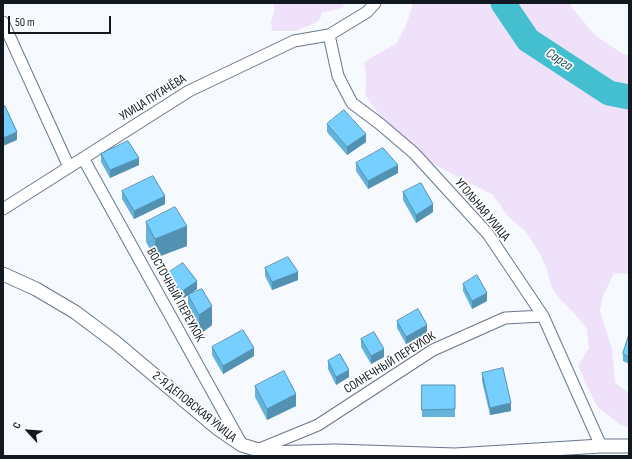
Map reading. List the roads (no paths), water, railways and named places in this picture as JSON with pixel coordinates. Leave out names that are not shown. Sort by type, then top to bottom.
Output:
[{"type":"street","name":"УЛИЦА ПУГАЧЁВА","points":[[3,209],[189,91],[294,41],[329,34],[367,12],[375,3]]},
{"type":"street","points":[[3,22],[69,167]]},
{"type":"street","name":"УГОЛЬНАЯ УЛИЦА","points":[[329,34],[338,76],[352,103],[380,124],[414,153],[488,234],[543,316],[601,446]]},
{"type":"street","name":"ВОСТОЧНЫЙ ПЕРЕУЛОК","points":[[83,158],[242,446]]},
{"type":"street","name":"2-Я ДЕПОВСКАЯ УЛИЦА","points":[[3,274],[36,289],[75,312],[115,342],[217,428],[242,446],[268,453],[335,451],[455,455],[601,446],[629,446]]},
{"type":"street","name":"СОЛНЕЧНЫЙ ПЕРЕУЛОК","points":[[257,450],[318,425],[433,350],[505,318],[543,316]]},
{"type":"street","points":[[601,446],[627,456]]},
{"type":"waterway","name":"Сарга","points":[[503,3],[528,40],[609,93],[629,97]]}]
